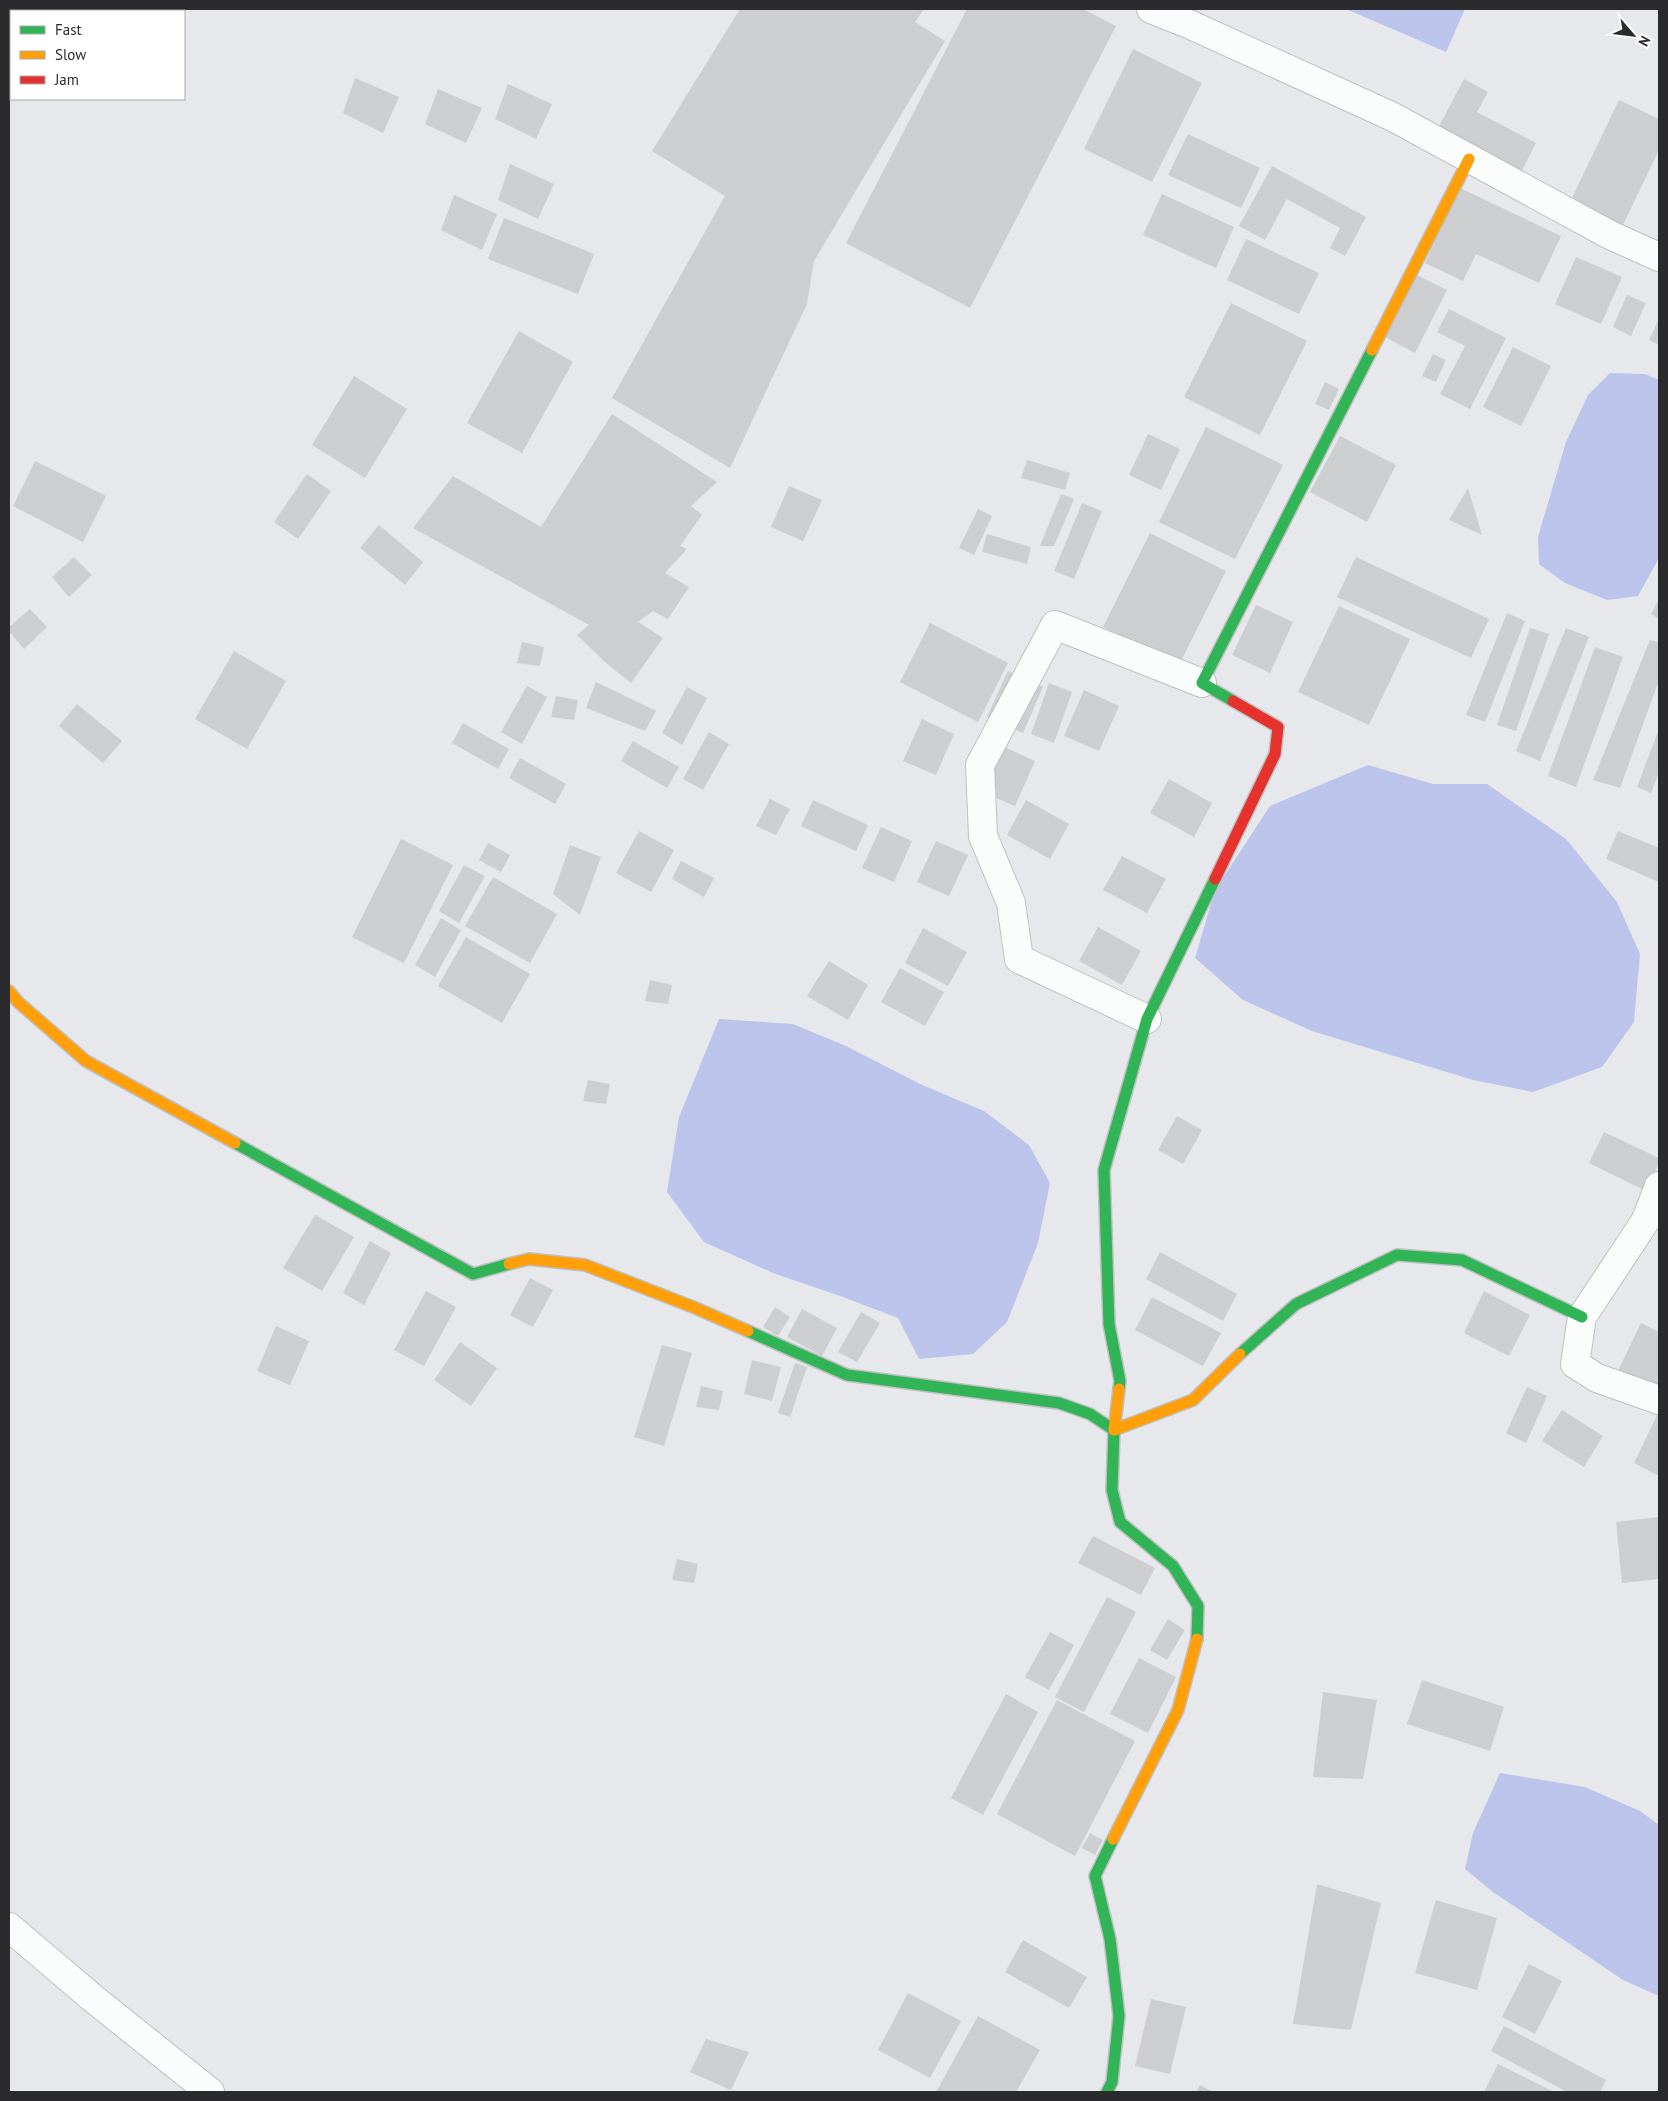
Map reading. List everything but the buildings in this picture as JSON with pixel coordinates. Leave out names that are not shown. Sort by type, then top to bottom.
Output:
[{"type":"street","points":[[1151,9],[1191,25],[1394,117],[1610,235],[1659,257]]},
{"type":"street","points":[[1202,683],[1470,159]]},
{"type":"street","points":[[1107,2092],[1112,2082],[1119,2016],[1110,1939],[1096,1876],[1178,1710],[1198,1637],[1198,1606],[1173,1566],[1120,1522],[1112,1490],[1114,1430],[1120,1381],[1109,1324],[1104,1170],[1147,1019],[1274,754],[1278,727],[1202,683],[1055,624],[980,765],[983,836],[1011,903],[1018,959],[1147,1019]]},
{"type":"street","points":[[9,991],[18,1002],[86,1061],[473,1274],[529,1259],[585,1265],[693,1308],[848,1375],[1059,1403],[1090,1414],[1114,1430]]},
{"type":"street","points":[[1659,1186],[1646,1220],[1582,1317],[1575,1364],[1597,1378],[1659,1400]]},
{"type":"street","points":[[1114,1430],[1193,1400],[1243,1351],[1296,1304],[1398,1255],[1462,1260],[1582,1317]]},
{"type":"street","points":[[9,1927],[95,2000],[210,2092]]},
{"type":"water","points":[[1346,9],[1465,9],[1446,52]]},
{"type":"water","points":[[1610,373],[1645,374],[1659,380],[1659,558],[1638,596],[1607,600],[1565,583],[1539,564],[1538,537],[1566,442],[1588,395]]},
{"type":"water","points":[[1368,765],[1433,784],[1487,784],[1566,839],[1617,902],[1640,954],[1634,1022],[1602,1067],[1533,1092],[1473,1080],[1312,1031],[1243,1000],[1195,958],[1215,890],[1270,806]]},
{"type":"water","points":[[719,1019],[793,1024],[846,1046],[920,1084],[984,1111],[1029,1145],[1050,1183],[1038,1243],[1007,1322],[973,1354],[919,1359],[898,1318],[773,1273],[704,1242],[667,1192],[679,1117]]},
{"type":"water","points":[[1500,1773],[1585,1787],[1640,1811],[1659,1825],[1659,1996],[1623,1980],[1493,1892],[1465,1869],[1473,1833]]},
{"type":"traffic: fast","points":[[1233,701],[1202,683],[1372,350]]},
{"type":"traffic: fast","points":[[1119,1389],[1120,1381],[1109,1324],[1104,1170],[1147,1019],[1215,879]]},
{"type":"traffic: fast","points":[[235,1143],[473,1274],[509,1264]]},
{"type":"traffic: fast","points":[[1240,1354],[1296,1304],[1397,1255],[1462,1260],[1582,1317]]},
{"type":"traffic: fast","points":[[748,1331],[847,1375],[1059,1403],[1090,1414],[1114,1430],[1112,1490],[1120,1522],[1173,1566],[1198,1606],[1197,1639]]},
{"type":"traffic: fast","points":[[1107,2092],[1112,2082],[1119,2016],[1110,1939],[1095,1876],[1113,1839]]},
{"type":"traffic: slow","points":[[1372,350],[1469,159]]},
{"type":"traffic: slow","points":[[9,991],[18,1002],[86,1061],[235,1143]]},
{"type":"traffic: slow","points":[[509,1264],[529,1259],[585,1265],[693,1307],[748,1331]]},
{"type":"traffic: slow","points":[[1119,1389],[1114,1430],[1193,1400],[1240,1354]]},
{"type":"traffic: slow","points":[[1113,1839],[1178,1710],[1197,1639]]},
{"type":"traffic: jam","points":[[1215,879],[1275,754],[1278,727],[1233,701]]}]
